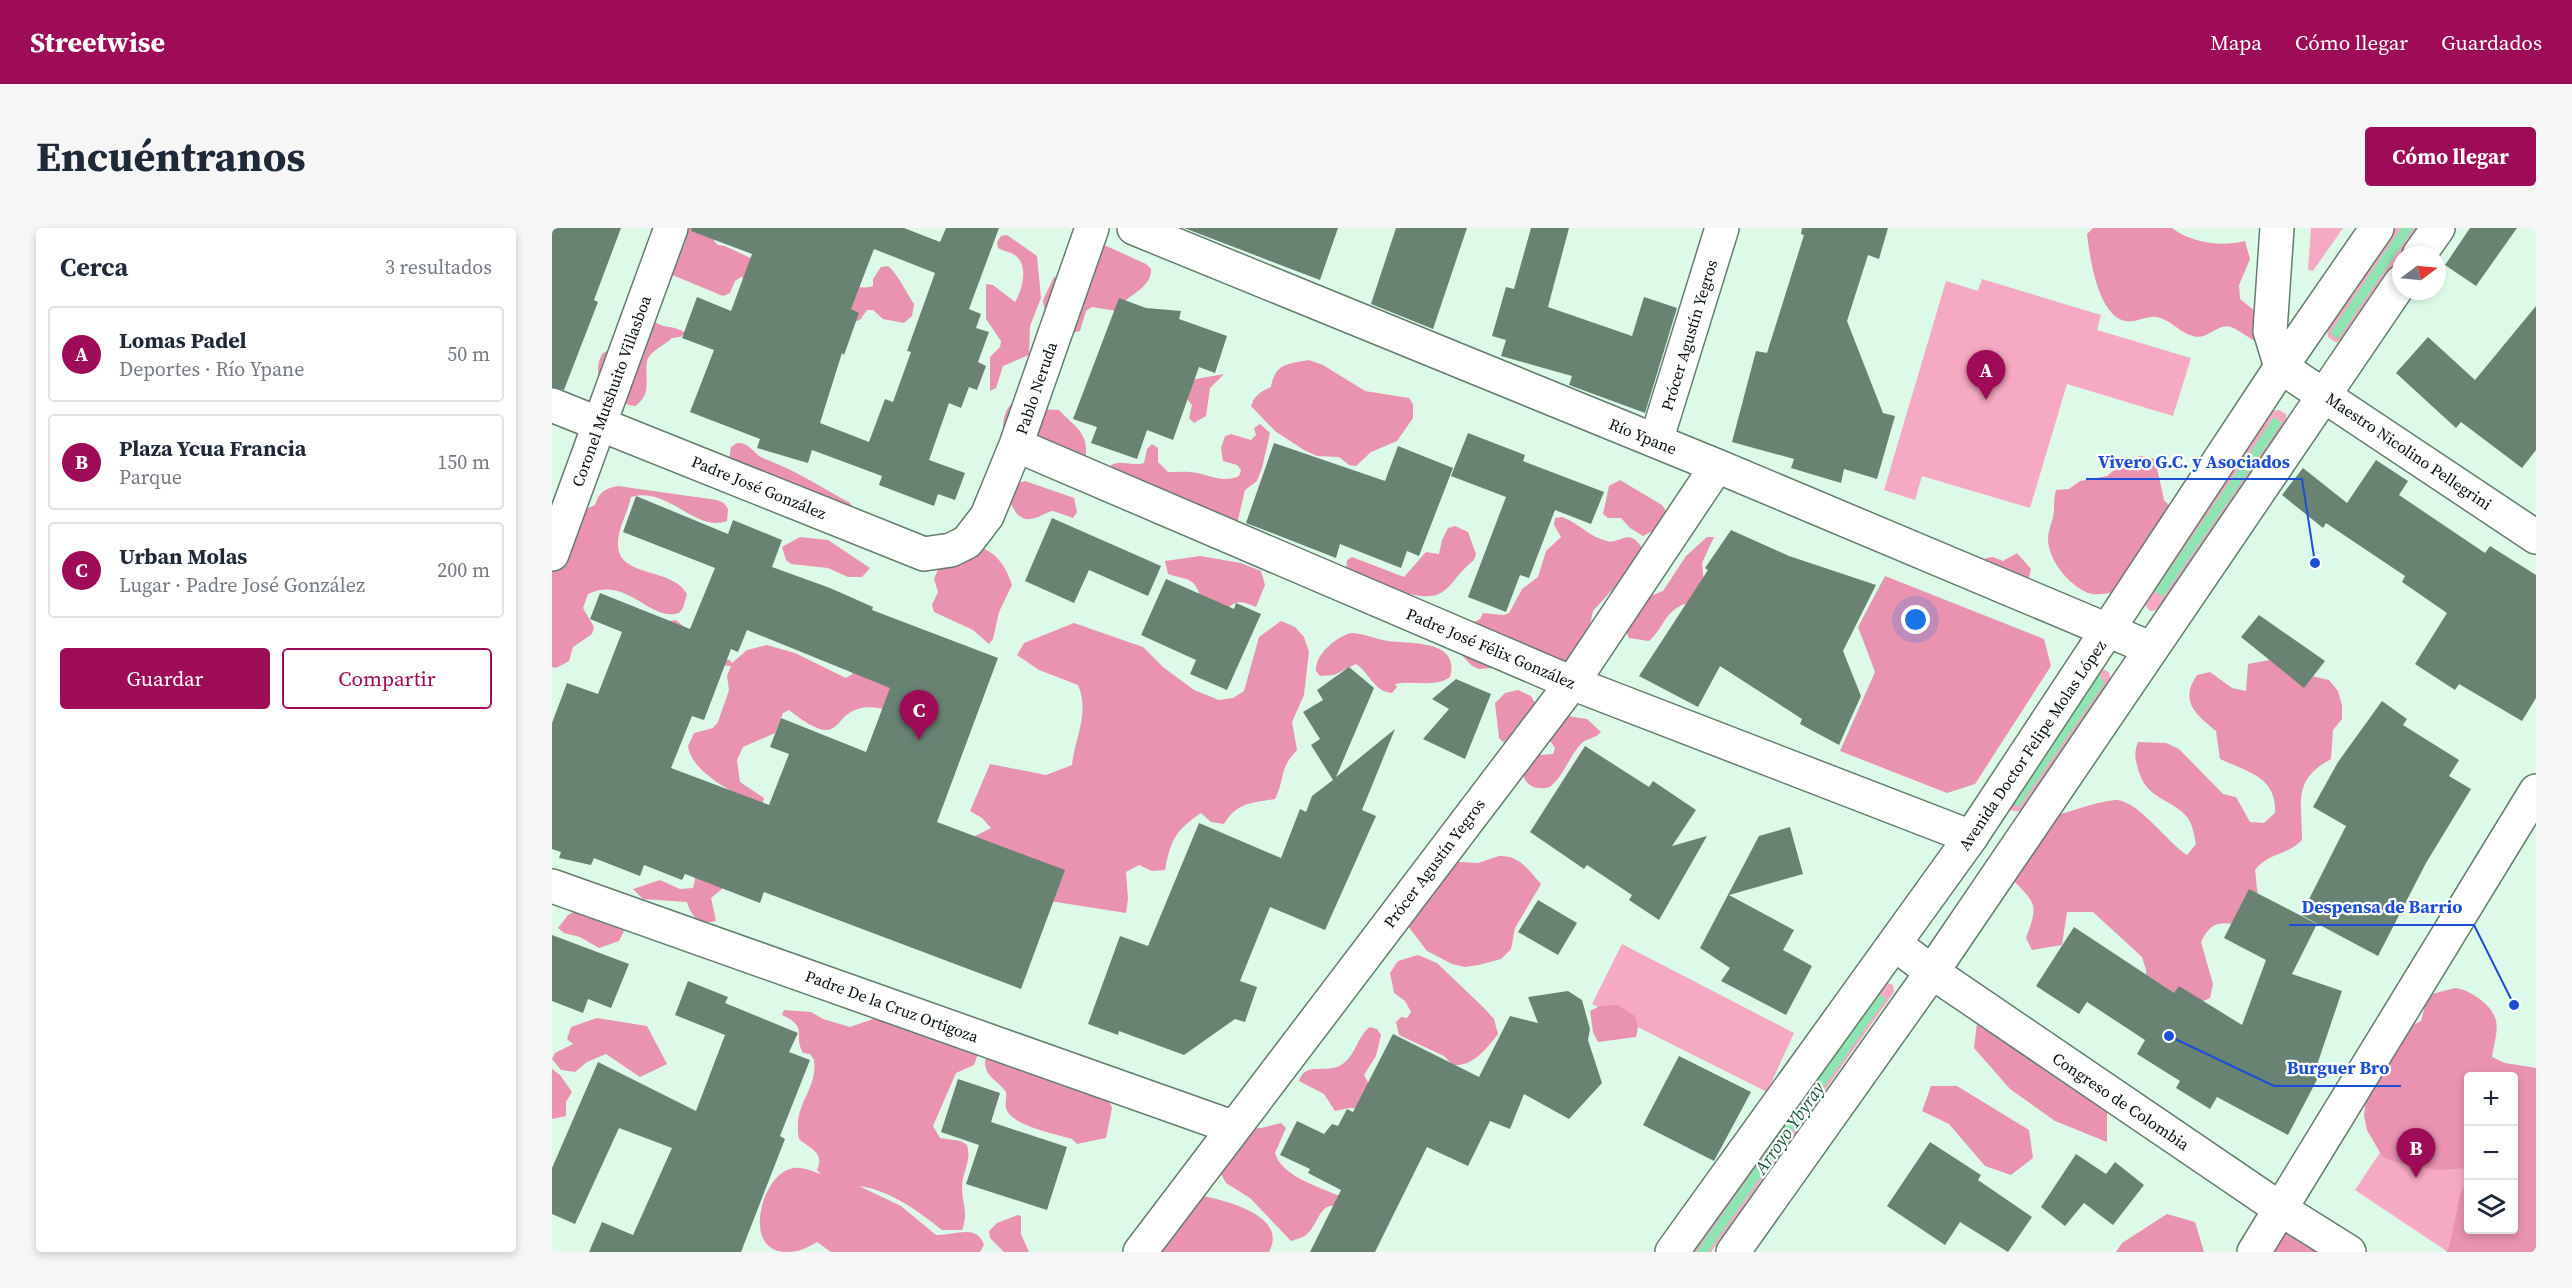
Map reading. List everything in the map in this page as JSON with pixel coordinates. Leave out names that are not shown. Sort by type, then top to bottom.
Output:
[{"type":"street","name":"Coronel Mutshuito Villasboa","points":[[552,554],[598,422],[671,228]]},
{"type":"street","name":"Pablo Neruda","points":[[967,542],[987,516],[1016,445],[1092,228]]},
{"type":"street","name":"Río Ypane","points":[[1134,228],[1717,466],[2150,648]]},
{"type":"street","name":"Prócer Agustín Yegros","points":[[1656,441],[1722,228]]},
{"type":"street","points":[[2277,228],[2270,331],[2281,367]]},
{"type":"street","name":"Avenida Doctor Felipe Molas López","points":[[1672,1252],[1896,945],[1971,837],[2281,367],[2378,228]]},
{"type":"street","points":[[2425,246],[2438,228]]},
{"type":"street","points":[[1733,1252],[1932,972],[2392,295]]},
{"type":"street","name":"Maestro Nicolino Pellegrini","points":[[2281,367],[2324,393],[2536,537]]},
{"type":"street","name":"Padre José González","points":[[552,405],[924,554],[951,550],[967,542]]},
{"type":"street","name":"Padre José Félix González","points":[[1016,445],[1572,683],[1971,837]]},
{"type":"street","name":"Prócer Agustín Yegros","points":[[1140,1252],[1232,1127],[1572,683],[1717,466]]},
{"type":"street","points":[[2254,1252],[2282,1210],[2536,791]]},
{"type":"street","name":"Padre De la Cruz Ortigoza","points":[[552,885],[1232,1127]]},
{"type":"street","name":"Congreso de Colombia","points":[[1896,945],[1932,972],[2282,1210],[2349,1252]]},
{"type":"shaded area","points":[[678,228],[715,228],[714,241],[718,245],[755,260],[748,280],[741,277],[735,281],[730,293],[723,296],[670,274],[667,255],[685,244]]},
{"type":"shaded area","points":[[2093,228],[2172,228],[2188,237],[2207,242],[2227,244],[2245,241],[2250,259],[2239,285],[2240,299],[2261,316],[2263,329],[2255,341],[2234,328],[2226,326],[2198,337],[2157,317],[2125,321],[2116,317],[2102,297],[2093,271],[2087,234]]},
{"type":"shaded area","points":[[2311,228],[2343,228],[2313,271],[2308,270]]},
{"type":"shaded area","points":[[2396,228],[2420,228],[2408,246],[2392,246],[2392,269],[2343,341],[2335,342],[2328,337],[2327,329]]},
{"type":"shaded area","points":[[1007,235],[1037,256],[1041,298],[1030,326],[1029,355],[1003,366],[996,388],[990,391],[990,357],[1000,347],[1001,341],[986,319],[986,284],[993,285],[1015,302],[1023,279],[1020,260],[1014,254],[998,248],[997,242],[1001,236]]},
{"type":"shaded area","points":[[1102,244],[1146,264],[1151,269],[1150,276],[1143,287],[1120,305],[1116,311],[1092,307],[1086,311],[1080,331],[1072,333],[1046,313],[1043,300],[1054,277],[1061,275]]},
{"type":"shaded area","points":[[888,266],[914,304],[912,316],[904,323],[883,319],[873,310],[867,310],[860,320],[853,322],[813,272],[851,286],[866,287],[873,286],[873,279],[881,267]]},
{"type":"shaded area","points":[[1982,279],[2101,315],[2097,330],[2191,358],[2173,416],[2067,384],[2030,508],[1922,476],[1915,500],[1884,490],[1946,281],[1978,291]]},
{"type":"shaded area","points":[[654,321],[685,333],[680,337],[672,338],[648,358],[647,385],[644,396],[635,406],[626,404],[610,394],[600,380],[598,372],[602,354]]},
{"type":"shaded area","points":[[1309,360],[1323,365],[1365,391],[1409,398],[1413,404],[1413,418],[1397,441],[1371,452],[1356,466],[1349,465],[1339,457],[1317,456],[1275,431],[1251,406],[1254,399],[1271,387],[1279,369],[1289,364]]},
{"type":"shaded area","points":[[1224,374],[1210,388],[1206,416],[1194,423],[1189,418],[1192,405],[1187,399],[1185,381]]},
{"type":"shaded area","points":[[1011,404],[1018,408],[1059,410],[1083,437],[1085,460],[1006,446],[1003,424],[1005,414]]},
{"type":"shaded area","points":[[2279,410],[2286,414],[2287,423],[2160,610],[2150,611],[2144,604],[2272,411]]},
{"type":"shaded area","points":[[1260,424],[1270,433],[1262,468],[1257,481],[1245,490],[1237,524],[1112,473],[1111,465],[1115,463],[1144,463],[1147,449],[1152,444],[1158,448],[1158,462],[1168,472],[1190,472],[1218,478],[1233,478],[1239,476],[1241,470],[1237,465],[1223,461],[1221,448],[1225,436],[1231,434],[1251,440],[1256,435],[1254,428]]},
{"type":"shaded area","points":[[737,443],[749,447],[761,457],[787,468],[850,503],[854,509],[729,460],[731,447]]},
{"type":"shaded area","points":[[2141,456],[2155,459],[2164,500],[2174,510],[2116,592],[2088,593],[2067,578],[2056,564],[2049,548],[2048,537],[2054,514],[2056,490],[2069,489],[2080,481],[2107,476],[2128,459]]},
{"type":"shaded area","points":[[1620,480],[1662,505],[1666,511],[1662,526],[1643,536],[1630,528],[1621,518],[1608,518],[1603,514],[1609,486]]},
{"type":"shaded area","points":[[1025,481],[1074,498],[1077,512],[1073,518],[1053,511],[1029,519],[1019,516],[1007,492],[1012,485]]},
{"type":"shaded area","points":[[618,486],[717,500],[724,503],[728,509],[727,521],[715,523],[704,521],[657,498],[644,495],[631,497],[619,533],[618,546],[621,556],[637,568],[680,585],[687,594],[683,608],[679,613],[668,614],[614,590],[602,590],[588,594],[583,608],[594,627],[592,634],[573,647],[569,661],[556,668],[552,667],[552,553],[577,513],[595,505],[603,491]]},
{"type":"shaded area","points":[[1562,517],[1589,533],[1611,542],[1630,537],[1638,542],[1644,555],[1593,611],[1588,633],[1569,663],[1479,669],[1472,666],[1458,651],[1461,618],[1474,622],[1480,619],[1483,613],[1504,615],[1509,613],[1522,589],[1538,577],[1546,551],[1561,537],[1554,525],[1555,518]]},
{"type":"shaded area","points":[[1455,526],[1468,532],[1476,554],[1474,560],[1441,593],[1433,596],[1410,594],[1411,602],[1346,575],[1347,560],[1352,557],[1404,577],[1426,552],[1439,554],[1448,528]]},
{"type":"shaded area","points":[[800,537],[828,540],[870,568],[862,577],[848,577],[828,568],[791,564],[786,560],[782,547]]},
{"type":"shaded area","points":[[1707,537],[1714,537],[1702,563],[1704,584],[1689,603],[1669,614],[1649,641],[1629,638],[1626,631],[1630,604],[1663,591],[1686,556]]},
{"type":"shaded area","points":[[978,546],[990,552],[1000,561],[1012,585],[999,612],[993,639],[989,644],[973,630],[934,612],[932,605],[938,592],[934,579],[940,565]]},
{"type":"shaded area","points":[[2017,553],[2031,569],[2027,586],[1982,563],[1986,558],[1993,557],[2003,561]]},
{"type":"shaded area","points":[[1200,556],[1241,563],[1261,571],[1265,585],[1256,607],[1241,602],[1228,608],[1202,601],[1194,583],[1168,574],[1165,561]]},
{"type":"shaded area","points":[[1885,576],[2044,639],[2051,666],[1975,784],[1947,793],[1840,751],[1875,672],[1858,627]]},
{"type":"shaded area","points":[[676,620],[723,660],[730,660],[732,663],[747,650],[767,645],[795,653],[846,678],[852,674],[857,662],[893,656],[893,711],[875,708],[859,709],[845,716],[830,730],[812,726],[789,710],[783,713],[775,733],[743,747],[737,760],[740,782],[764,798],[762,806],[718,783],[698,766],[691,756],[688,746],[694,733],[713,728],[718,722],[729,690],[727,676],[731,666],[719,665],[669,621]]},
{"type":"shaded area","points":[[1281,621],[1295,627],[1304,637],[1309,652],[1304,695],[1292,722],[1297,750],[1287,763],[1275,799],[1240,807],[1224,824],[1211,822],[1201,813],[1192,819],[1172,843],[1165,870],[1152,871],[1139,865],[1126,872],[1128,899],[1126,913],[966,888],[971,838],[991,828],[982,818],[970,811],[990,764],[1046,775],[1072,765],[1083,705],[1078,685],[1039,670],[1017,655],[1024,643],[1074,623],[1143,647],[1163,667],[1194,690],[1219,700],[1233,698],[1244,691],[1259,637]]},
{"type":"shaded area","points":[[1351,633],[1388,641],[1431,646],[1441,650],[1448,656],[1451,665],[1450,677],[1431,683],[1395,684],[1397,687],[1392,693],[1376,685],[1356,664],[1334,675],[1320,676],[1316,671],[1319,658],[1333,642]]},
{"type":"shaded area","points":[[2275,659],[2302,674],[2329,680],[2338,691],[2342,705],[2342,719],[2333,730],[2331,759],[2310,775],[2302,793],[2302,840],[2266,860],[2255,870],[2258,898],[2248,926],[2225,923],[2215,925],[2205,934],[2201,942],[2213,984],[2210,998],[2197,1004],[2147,983],[2142,957],[2093,912],[2067,912],[2062,945],[2032,950],[2026,938],[2033,918],[2033,905],[2026,893],[2011,878],[2048,817],[2107,801],[2123,801],[2133,806],[2187,855],[2196,844],[2187,817],[2153,793],[2142,779],[2136,759],[2138,742],[2166,743],[2179,749],[2223,794],[2236,797],[2250,822],[2264,823],[2275,813],[2271,791],[2259,777],[2220,759],[2216,731],[2196,713],[2192,707],[2190,693],[2197,675],[2210,672],[2232,688],[2246,691],[2248,664]]},
{"type":"shaded area","points":[[2100,668],[2109,672],[2111,681],[2021,812],[2008,810]]},
{"type":"shaded area","points":[[1518,690],[1531,696],[1538,708],[1518,739],[1503,742],[1499,738],[1495,703],[1505,693]]},
{"type":"shaded area","points":[[1567,716],[1587,719],[1601,732],[1581,744],[1550,787],[1535,788],[1526,781],[1524,776],[1522,763],[1524,756],[1553,754],[1555,748],[1543,731]]},
{"type":"shaded area","points":[[1499,856],[1518,861],[1541,884],[1515,928],[1511,949],[1501,959],[1465,967],[1452,964],[1427,951],[1405,922],[1444,861],[1478,863]]},
{"type":"shaded area","points":[[696,875],[723,881],[722,889],[711,898],[716,921],[700,921],[693,915],[687,902],[643,899],[633,889],[660,880],[680,889],[693,888]]},
{"type":"shaded area","points":[[584,906],[622,921],[624,931],[619,941],[599,948],[580,937],[564,933],[558,928],[568,915]]},
{"type":"shaded area","points":[[1622,944],[1794,1033],[1767,1092],[1592,1004]]},
{"type":"shaded area","points":[[1418,955],[1437,963],[1494,1019],[1498,1034],[1479,1056],[1467,1063],[1453,1065],[1444,1056],[1399,1035],[1396,1022],[1401,1017],[1407,1018],[1411,1012],[1405,1001],[1394,993],[1390,973],[1398,961]]},
{"type":"shaded area","points":[[1883,981],[1893,985],[1894,992],[1711,1252],[1689,1252]]},
{"type":"shaded area","points":[[2455,988],[2474,995],[2488,1007],[2496,1020],[2492,1057],[2505,1063],[2536,1068],[2536,1252],[2446,1252],[2449,1248],[2461,1191],[2464,1187],[2464,1234],[2518,1234],[2518,1072],[2464,1072],[2464,1168],[2439,1170],[2395,1162],[2382,1156],[2367,1130],[2364,1116],[2367,1088],[2392,1036],[2421,1021],[2428,995]]},
{"type":"shaded area","points":[[1618,1005],[1635,1016],[1638,1027],[1636,1037],[1598,1042],[1593,1032],[1590,1011],[1600,1006]]},
{"type":"shaded area","points":[[784,1010],[811,1012],[823,1019],[850,1027],[876,1018],[979,1051],[974,1065],[956,1073],[933,1126],[940,1138],[961,1141],[967,1145],[968,1162],[962,1182],[965,1213],[962,1230],[942,1230],[893,1197],[859,1186],[901,1206],[936,1235],[964,1232],[976,1234],[984,1245],[980,1252],[831,1252],[817,1242],[803,1249],[787,1252],[773,1249],[764,1240],[760,1228],[760,1213],[771,1185],[780,1175],[790,1169],[806,1169],[821,1174],[817,1170],[818,1155],[799,1139],[798,1127],[799,1116],[812,1080],[814,1060],[810,1054],[803,1053],[798,1028],[796,1024],[782,1015]]},
{"type":"shaded area","points":[[597,1018],[647,1026],[667,1064],[640,1077],[606,1054],[587,1062],[575,1072],[561,1070],[552,1059],[555,1053],[573,1044],[567,1039],[571,1027]]},
{"type":"shaded area","points":[[1977,1022],[2107,1102],[2107,1142],[2055,1121],[2010,1089],[1974,1048]]},
{"type":"shaded area","points":[[1370,1027],[1377,1029],[1381,1035],[1376,1056],[1364,1075],[1371,1088],[1362,1109],[1349,1108],[1335,1111],[1324,1094],[1299,1081],[1306,1071],[1341,1065],[1350,1057],[1362,1035]]},
{"type":"shaded area","points":[[990,1055],[1103,1085],[1112,1108],[1106,1138],[1077,1144],[1072,1139],[1037,1129],[1011,1116],[1006,1109],[1006,1092],[992,1078],[985,1066],[985,1060]]},
{"type":"shaded area","points":[[552,1069],[560,1075],[572,1092],[566,1102],[566,1116],[552,1119]]},
{"type":"shaded area","points":[[2425,1085],[2464,1158],[2464,1234],[2518,1234],[2536,1252],[2448,1252],[2355,1190]]},
{"type":"shaded area","points":[[1931,1086],[1957,1086],[2029,1130],[2033,1158],[2011,1175],[1985,1166],[1949,1124],[1922,1111]]},
{"type":"shaded area","points":[[1281,1123],[1286,1128],[1275,1153],[1279,1162],[1306,1182],[1348,1200],[1337,1206],[1326,1208],[1306,1235],[1291,1241],[1250,1198],[1226,1183],[1215,1164],[1232,1130],[1261,1128]]},
{"type":"shaded area","points":[[1194,1194],[1234,1204],[1261,1218],[1270,1227],[1273,1239],[1269,1252],[1136,1252]]},
{"type":"shaded area","points":[[2167,1214],[2195,1222],[2204,1252],[2116,1252],[2122,1243]]},
{"type":"shaded area","points":[[1021,1216],[1021,1234],[1029,1252],[1004,1252],[990,1238],[989,1231],[997,1223]]},
{"type":"shaded area","points":[[2305,1226],[2325,1252],[2252,1252],[2265,1237]]},
{"type":"water","points":[[2401,228],[2414,228],[2402,246],[2392,246],[2392,260],[2338,339],[2330,333]]},
{"type":"water","points":[[2274,417],[2282,423],[2163,597],[2155,591]]},
{"type":"water","points":[[2100,674],[2104,684],[2019,807],[2011,802]]},
{"type":"water","name":"Arroyo Ybyray","points":[[1879,993],[1886,999],[1708,1252],[1696,1252]]},
{"type":"building","points":[[552,228],[621,228],[594,300],[598,302],[564,390],[552,387]]},
{"type":"building","points":[[691,228],[904,228],[940,242],[946,228],[999,228],[969,309],[981,314],[976,328],[989,332],[978,362],[986,366],[977,390],[969,387],[961,408],[949,403],[929,460],[965,473],[955,500],[938,494],[934,506],[879,485],[882,476],[812,450],[808,463],[757,448],[760,439],[690,412],[714,350],[682,338],[697,297],[731,311],[752,254],[691,231]],"holes":[[[874,249],[935,273],[907,351],[911,352],[893,402],[885,399],[869,442],[820,423],[842,353],[844,355],[859,313],[851,309]]]},
{"type":"building","points":[[1184,228],[1338,228],[1320,280]]},
{"type":"building","points":[[1396,228],[1467,228],[1433,329],[1371,304]]},
{"type":"building","points":[[1531,228],[1569,228],[1548,307],[1632,336],[1644,297],[1677,308],[1645,413],[1569,385],[1572,376],[1501,356],[1506,340],[1492,336],[1506,287],[1514,289]]},
{"type":"building","points":[[1802,228],[1888,228],[1879,259],[1868,255],[1847,321],[1883,413],[1895,416],[1877,479],[1844,469],[1841,483],[1791,468],[1794,459],[1732,442],[1756,351],[1767,353],[1804,235],[1801,234]]},
{"type":"building","points":[[2470,228],[2517,228],[2476,286],[2446,264]]},
{"type":"building","points":[[1119,298],[1146,308],[1181,311],[1179,319],[1227,336],[1215,373],[1199,367],[1173,440],[1147,430],[1137,459],[1091,443],[1097,427],[1073,419]]},
{"type":"building","points":[[2536,306],[2536,450],[2522,468],[2461,422],[2456,428],[2396,373],[2428,337],[2475,380]]},
{"type":"building","points":[[1468,433],[1525,455],[1523,461],[1604,492],[1591,524],[1555,510],[1529,578],[1520,575],[1506,612],[1468,597],[1506,497],[1451,476]]},
{"type":"building","points":[[1274,443],[1385,481],[1398,446],[1453,468],[1419,556],[1407,551],[1401,568],[1340,544],[1336,558],[1246,523]]},
{"type":"building","points":[[2376,460],[2408,481],[2399,495],[2485,553],[2490,546],[2536,575],[2536,698],[2522,721],[2459,684],[2455,690],[2415,664],[2447,613],[2402,582],[2405,576],[2326,523],[2323,528],[2282,495],[2303,468],[2347,503]]},
{"type":"building","points":[[636,496],[728,534],[733,520],[782,540],[772,567],[830,588],[873,607],[872,610],[998,658],[937,822],[1065,870],[1021,989],[764,892],[760,903],[685,874],[682,880],[644,865],[640,876],[594,858],[591,865],[559,858],[561,852],[552,849],[552,723],[567,683],[598,694],[622,632],[590,619],[600,593],[690,629],[715,568],[623,532]],"holes":[[[747,630],[890,688],[866,752],[781,718],[770,747],[789,754],[769,805],[671,768],[692,716],[704,720],[731,649],[738,652]]]},
{"type":"building","points":[[1052,518],[1161,566],[1148,596],[1089,570],[1074,603],[1025,581]]},
{"type":"building","points":[[1731,530],[1789,556],[1876,585],[1843,651],[1861,696],[1839,745],[1800,724],[1802,719],[1720,666],[1698,707],[1639,676],[1708,570],[1705,568]]},
{"type":"building","points":[[1166,579],[1234,609],[1236,603],[1261,614],[1227,690],[1190,674],[1196,660],[1141,635]]},
{"type":"building","points":[[2259,615],[2325,661],[2304,688],[2241,637]]},
{"type":"building","points":[[1349,667],[1374,688],[1336,777],[1395,729],[1362,810],[1376,816],[1325,930],[1270,907],[1240,981],[1257,987],[1245,1022],[1235,1019],[1184,1055],[1119,1031],[1118,1035],[1088,1024],[1120,936],[1148,946],[1199,823],[1281,858],[1300,809],[1306,812],[1312,796],[1333,780],[1311,745],[1320,739],[1303,712],[1323,700],[1317,690]]},
{"type":"building","points":[[1456,679],[1491,694],[1465,759],[1423,739],[1449,709],[1432,699]]},
{"type":"building","points":[[2382,701],[2407,719],[2403,725],[2459,760],[2449,776],[2471,789],[2426,863],[2378,956],[2301,915],[2346,826],[2313,807],[2338,762]]},
{"type":"building","points":[[1585,746],[1649,787],[1653,781],[1696,810],[1672,846],[1707,836],[1659,920],[1629,900],[1632,895],[1587,865],[1584,869],[1530,832]]},
{"type":"building","points":[[1790,827],[1803,874],[1729,895],[1794,930],[1783,950],[1812,966],[1786,1015],[1721,981],[1730,968],[1700,948],[1759,836]]},
{"type":"building","points":[[2249,889],[2317,924],[2292,974],[2342,991],[2315,1071],[2320,1074],[2288,1135],[2217,1097],[2210,1109],[2176,1088],[2180,1081],[2137,1054],[2145,1040],[2087,1002],[2079,1014],[2036,986],[2074,927],[2174,993],[2179,986],[2242,1025],[2266,960],[2224,938]]},
{"type":"building","points":[[1538,900],[1577,923],[1558,955],[1518,932]]},
{"type":"building","points":[[552,935],[629,964],[611,1008],[588,999],[583,1013],[552,1001]]},
{"type":"building","points":[[688,981],[728,997],[725,1003],[798,1033],[789,1052],[810,1060],[780,1136],[785,1139],[741,1252],[589,1252],[602,1222],[633,1235],[672,1148],[619,1128],[575,1224],[552,1214],[552,1168],[598,1062],[696,1111],[725,1035],[675,1015]]},
{"type":"building","points":[[1568,991],[1582,1000],[1590,1029],[1588,1040],[1602,1083],[1569,1119],[1524,1094],[1510,1129],[1490,1121],[1468,1166],[1427,1147],[1375,1252],[1310,1252],[1341,1190],[1308,1173],[1310,1169],[1280,1155],[1297,1121],[1324,1134],[1332,1124],[1338,1126],[1347,1109],[1353,1112],[1393,1034],[1479,1077],[1510,1016],[1538,1023],[1528,997]]},
{"type":"building","points":[[1679,1056],[1751,1092],[1714,1161],[1643,1125]]},
{"type":"building","points":[[958,1079],[1000,1093],[991,1122],[1067,1147],[1047,1210],[966,1184],[979,1145],[941,1132]]},
{"type":"building","points":[[1930,1142],[1981,1175],[1978,1180],[2032,1217],[2008,1252],[1960,1222],[1945,1245],[1887,1206]]},
{"type":"building","points":[[2076,1154],[2106,1174],[2115,1162],[2144,1185],[2113,1225],[2084,1203],[2065,1226],[2041,1207]]},
{"type":"place","name":"Lomas Padel","points":[[1986,400]]},
{"type":"place","name":"Vivero G.C. y Asociados","points":[[2315,563]]},
{"type":"place","name":"Urban Molas","points":[[919,740]]},
{"type":"place","name":"Despensa de Barrio","points":[[2514,1005]]},
{"type":"place","name":"Burguer Bro","points":[[2169,1036]]},
{"type":"place","name":"Plaza Ycua Francia","points":[[2416,1178]]}]
